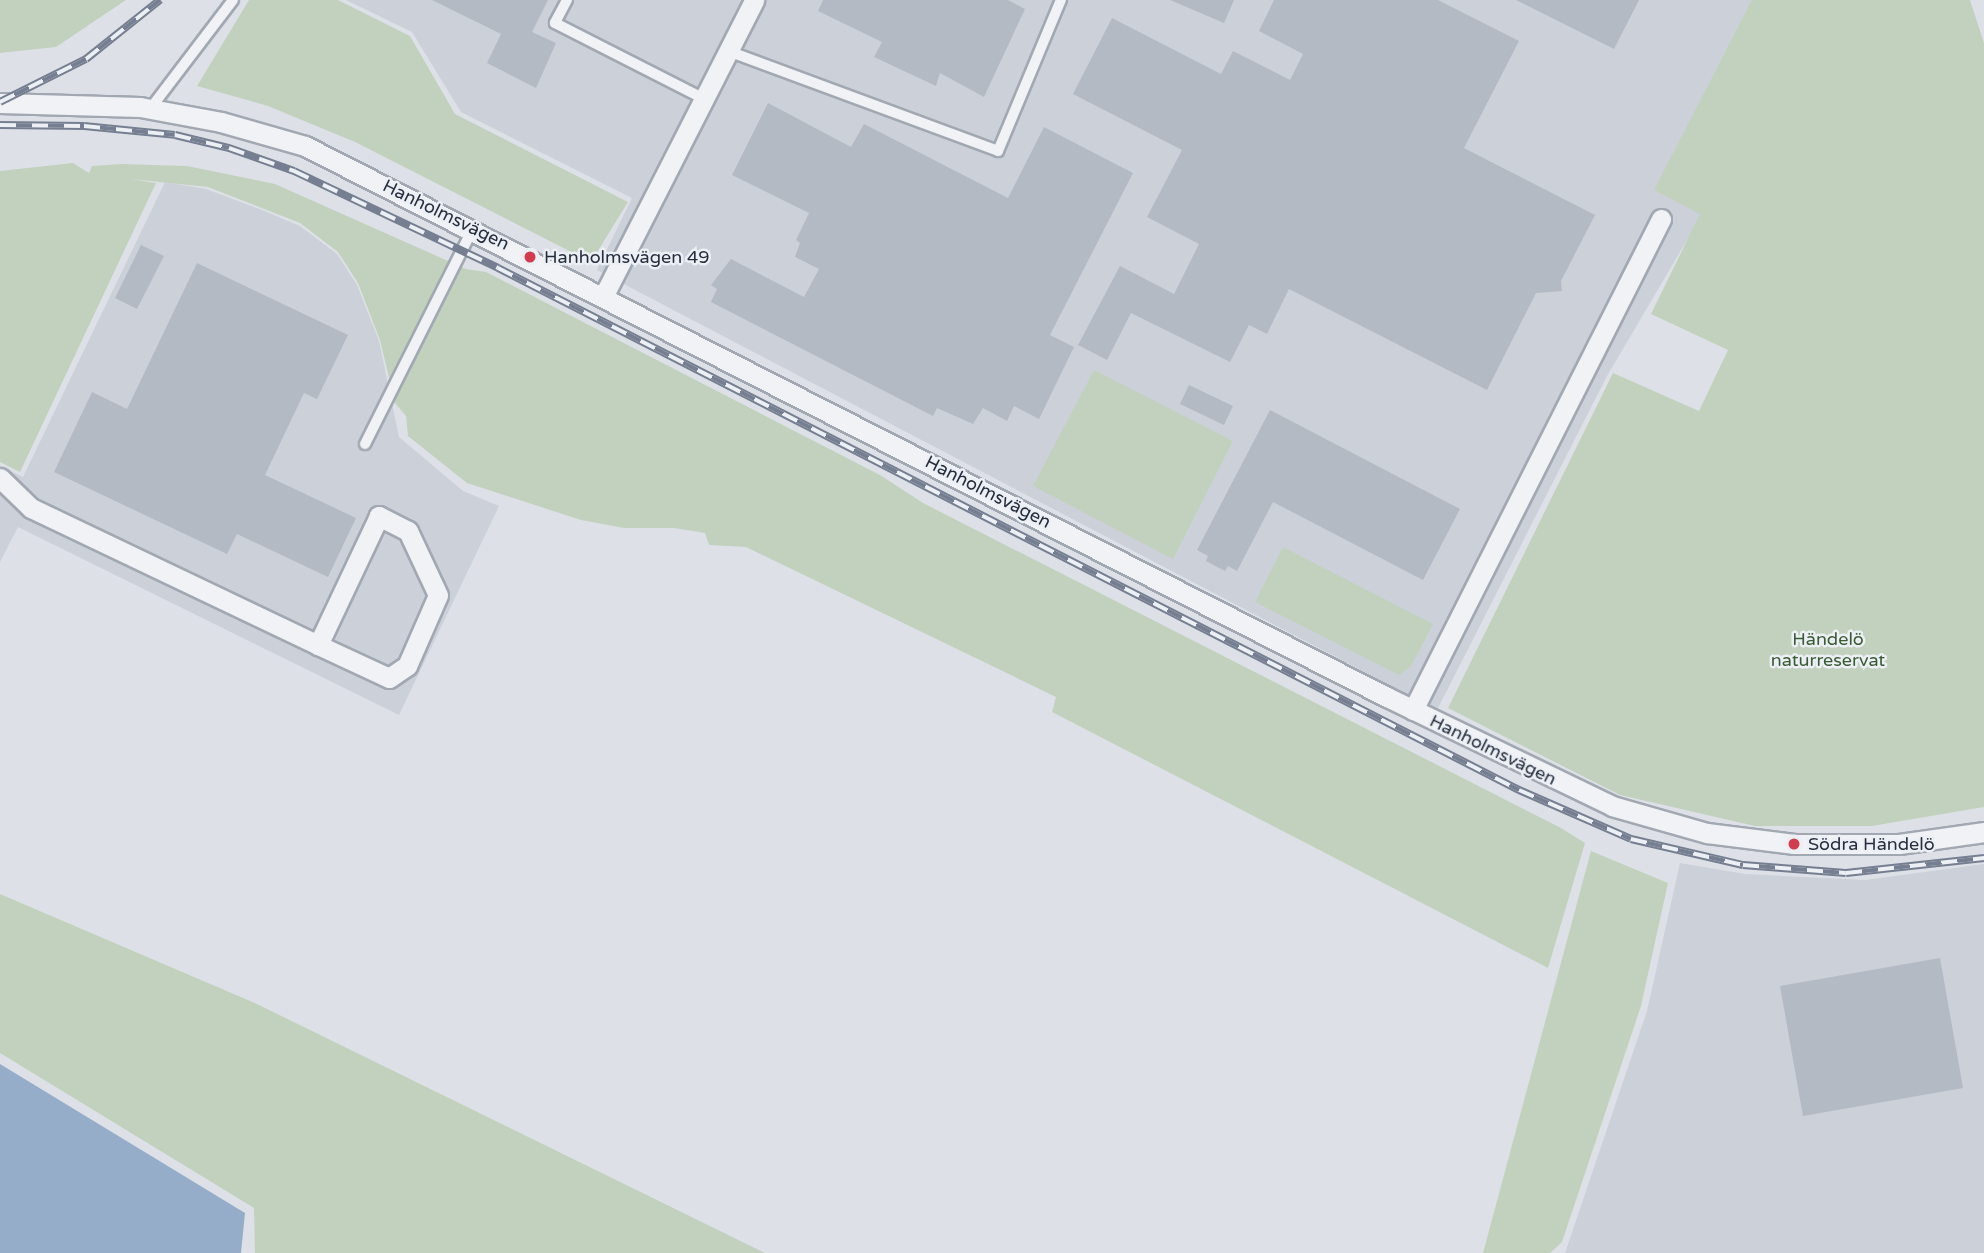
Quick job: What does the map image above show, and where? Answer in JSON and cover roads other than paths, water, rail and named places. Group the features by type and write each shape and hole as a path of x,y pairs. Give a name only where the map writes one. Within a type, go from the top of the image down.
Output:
{"street":[{"path":"604,295 754,0"},
{"name":"Hanholmsvägen","path":"0,103 149,109 221,122 305,146 473,228 1413,710 1612,806 1707,833 1794,844 1899,844 1984,832"},
{"path":"1413,710 1661,219"},
{"path":"0,478 30,508 318,645 389,678 407,666 438,595 408,531 379,516 318,645"}],"lane":[{"path":"149,109 233,0"},
{"path":"567,0 555,23 704,99"},
{"path":"728,51 998,150 1060,0"},
{"path":"365,444 473,228"}],"water":[{"path":"0,1064 245,1213 241,1253 0,1253"}],"railway":[{"path":"0,102 86,59 160,0"},
{"path":"0,125 84,126 175,135 229,148 294,171 498,268 1519,790 1631,839 1743,865 1846,873 1984,858"}],"place":[{"name":"Hanholmsvägen 49","path":"530,257"},
{"name":"Södra Händelö","path":"1794,844"}],"park label":[{"name":"Händelö naturreservat","path":"1828,650"}]}
